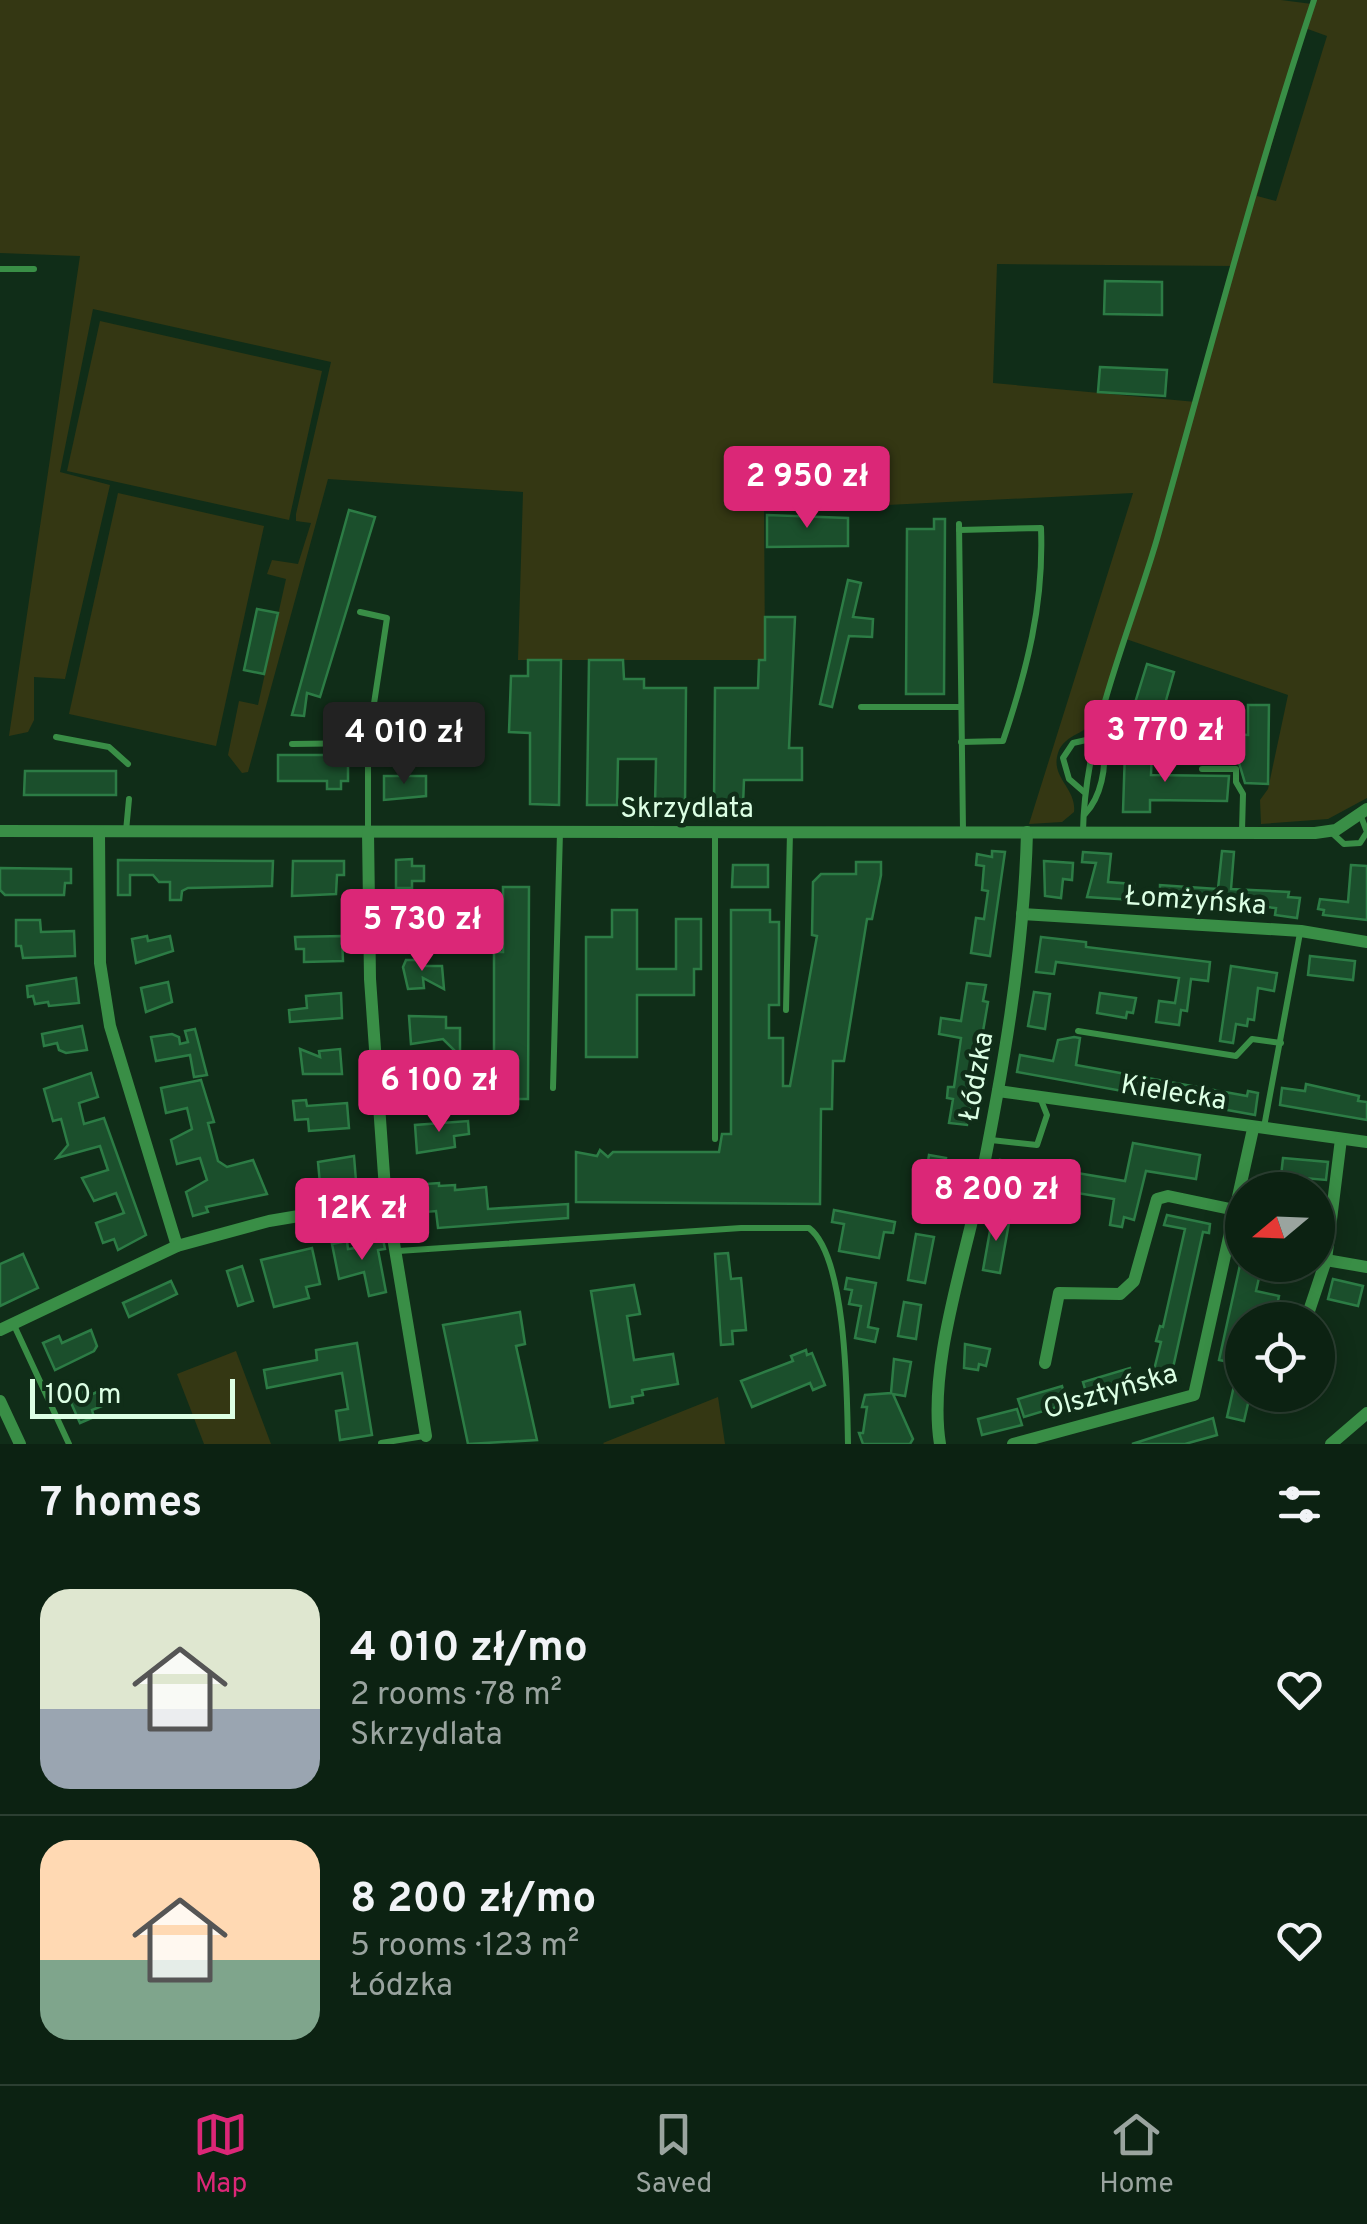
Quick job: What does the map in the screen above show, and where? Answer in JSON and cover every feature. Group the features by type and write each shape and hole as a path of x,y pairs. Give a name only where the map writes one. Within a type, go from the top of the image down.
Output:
{"street":[{"name":"Skrzydlata","path":"0,831 1330,831 1363,812"},
{"path":"99,832 100,963 110,1026 177,1246"},
{"path":"368,832 372,1019 388,1202 428,1441"},
{"name":"Łódzka","path":"940,1444 939,1399 945,1353 998,1092 1022,914 1027,832"},
{"name":"Łomżyńska","path":"1022,914 1300,932 1367,942"},
{"name":"Kielecka","path":"998,1092 1109,1104 1258,1130 1367,1142"},
{"name":"Olsztyńska","path":"1246,1172 1258,1130"},
{"path":"1335,1192 1342,1139"},
{"path":"1045,1363 1059,1293 1120,1294 1134,1281 1157,1199 1168,1196 1225,1208"},
{"path":"7,1326 177,1246 269,1221 388,1202"},
{"name":"Olsztyńska","path":"1012,1444 1194,1395 1225,1255"},
{"path":"1335,1262 1367,1267"},
{"path":"0,1401 20,1444"},
{"path":"1331,1444 1367,1413"}],"lane":[{"path":"1084,831 1084,792 1095,738 1314,0"},
{"path":"0,268 34,269"},
{"path":"961,742 1003,742 1030,660 1043,575 1041,528 959,527 960,707 963,832"},
{"path":"360,612 387,618 368,744 368,832"},
{"path":"861,706 960,707"},
{"path":"56,737 109,747 128,764"},
{"path":"1084,792 1067,775 1064,754 1077,740 1095,738 1103,744 1104,760 1096,798 1084,815"},
{"path":"292,744 368,744"},
{"path":"1202,768 1236,769 1236,782 1244,794 1242,832"},
{"path":"126,832 129,799"},
{"path":"1330,831 1344,844 1364,846 1367,832 1363,812"},
{"path":"553,1088 560,832"},
{"path":"714,1140 715,832"},
{"path":"786,1010 790,832"},
{"path":"1258,1130 1281,1043 1300,932"},
{"path":"1078,1032 1236,1056 1252,1040 1281,1043"},
{"path":"989,1140 1037,1144 1043,1138 1047,1115 1039,1098"},
{"path":"396,1252 741,1228 810,1228 826,1257 845,1343 849,1372 848,1444"},
{"path":"7,1326 69,1444"},
{"path":"381,1443 428,1441"}],"green space":[{"path":"0,0 1281,0 1312,4 1314,0 1367,0 1367,798 1328,819 1261,824 1260,800 1268,789 1288,695 1126,639 1100,716 1095,715 1088,727 1066,741 1058,753 1058,769 1072,796 1074,812 1062,822 1029,824 1133,493 887,505 764,503 765,660 518,660 523,492 328,479 248,772 242,773 228,755 239,701 258,705 286,579 267,574 272,560 298,564 311,523 296,521 296,514 331,362 93,309 60,472 110,485 65,679 34,677 34,720 28,732 9,736 80,256 0,253","holes":["1305,28 1327,36 1276,201 1257,196","997,264 1235,266 1196,402 993,383"]},
{"path":"100,321 322,371 289,520 67,471"},
{"path":"118,493 264,526 216,746 69,714"},
{"path":"236,1351 271,1444 204,1444 177,1374"},
{"path":"718,1397 725,1444 603,1443"}],"building":[{"path":"1105,281 1162,282 1162,315 1104,314"},
{"path":"1100,367 1167,370 1165,396 1098,392"},
{"path":"349,510 375,517 320,697 307,693 304,716 292,715"},
{"path":"767,515 848,518 848,546 767,547"},
{"path":"934,519 945,519 944,694 906,694 907,529 934,529"},
{"path":"848,580 861,583 853,617 873,619 872,637 849,636 832,707 820,704"},
{"path":"257,609 278,613 264,674 244,670"},
{"path":"765,617 795,617 789,748 802,748 802,780 744,780 743,805 714,805 715,688 758,688 759,660 765,660"},
{"path":"528,660 561,660 559,805 530,804 530,733 509,732 511,676 528,676"},
{"path":"589,660 623,660 624,679 644,679 644,688 686,688 685,805 655,805 656,759 618,759 617,805 587,805"},
{"path":"1147,664 1174,672 1163,711 1135,703"},
{"path":"1248,705 1269,705 1268,784 1245,783 1239,763 1204,762 1204,745 1232,746 1233,734 1248,735"},
{"path":"1125,750 1152,750 1151,775 1229,776 1227,801 1150,800 1150,812 1123,812"},
{"path":"278,755 348,755 348,781 341,781 341,789 327,789 327,781 278,781"},
{"path":"25,771 116,771 116,795 24,795"},
{"path":"384,776 426,776 426,796 384,800"},
{"path":"992,851 1005,852 990,956 971,953 976,918 984,919 988,891 982,890 984,866 976,865 977,854 992,857"},
{"path":"1222,851 1234,852 1231,889 1289,892 1288,897 1300,898 1297,918 1275,915 1276,908 1215,902 1203,904 1203,909 1168,901 1168,906 1151,905 1152,892 1160,893 1160,885 1218,889"},
{"path":"1083,852 1111,854 1108,882 1134,884 1133,900 1087,897 1096,863 1082,862"},
{"path":"412,859 412,866 424,866 424,881 412,881 412,888 396,888 396,860"},
{"path":"118,860 273,861 272,886 188,888 182,891 181,900 170,900 170,882 159,882 153,875 130,875 130,895 118,895"},
{"path":"293,861 344,861 344,875 337,875 336,894 292,896"},
{"path":"1044,861 1073,863 1072,880 1063,879 1061,898 1045,896"},
{"path":"856,862 881,862 881,875 872,919 867,919 844,1061 833,1061 832,1109 821,1109 820,1204 576,1202 576,1152 597,1156 600,1150 608,1157 613,1152 719,1152 722,1134 731,1134 731,910 770,910 770,922 779,922 779,1005 769,1005 769,1038 783,1038 783,1086 790,1086 817,936 812,935 813,882 821,874 856,874"},
{"path":"733,865 768,865 768,887 732,887"},
{"path":"1351,865 1367,866 1367,920 1323,915 1324,910 1318,909 1320,899 1348,902"},
{"path":"0,868 71,869 71,883 65,883 64,895 5,895 0,890"},
{"path":"503,887 529,887 528,1099 494,1099 494,952 503,952"},
{"path":"396,909 411,909 411,916 424,916 424,931 411,931 411,937 396,937"},
{"path":"612,910 637,910 637,969 676,969 676,919 701,919 701,969 694,969 694,995 637,995 637,1057 586,1057 586,937 612,937"},
{"path":"16,920 40,920 41,932 74,931 75,956 23,958 21,946 16,946"},
{"path":"147,936 148,941 170,936 173,951 136,963 132,939"},
{"path":"342,936 343,961 304,962 304,949 296,949 295,937"},
{"path":"1041,937 1086,942 1086,947 1210,962 1208,981 1191,979 1187,1011 1181,1010 1179,1025 1156,1022 1159,1001 1175,1003 1179,978 1056,962 1054,974 1036,972"},
{"path":"1310,956 1355,961 1353,980 1308,975"},
{"path":"406,960 422,960 423,966 442,966 444,989 423,978 424,988 408,989 403,967"},
{"path":"1231,966 1277,973 1274,991 1258,988 1254,1020 1248,1019 1247,1026 1236,1024 1233,1043 1220,1041"},
{"path":"76,978 79,1003 49,1006 48,1002 35,1004 33,996 28,997 27,986"},
{"path":"168,982 172,1002 146,1012 141,988"},
{"path":"967,983 986,985 983,1001 988,1002 967,1125 949,1123 953,1099 947,1098 948,1087 954,1087 961,1038 939,1034 941,1018 961,1021"},
{"path":"1034,992 1050,994 1045,1029 1028,1026"},
{"path":"341,993 342,1018 290,1022 289,1010 307,1008 306,996"},
{"path":"1100,993 1136,998 1133,1013 1127,1012 1126,1018 1097,1013"},
{"path":"409,1016 446,1017 446,1028 460,1028 460,1056 443,1039 411,1044"},
{"path":"82,1026 87,1050 66,1053 59,1050 57,1043 44,1046 42,1034"},
{"path":"195,1029 207,1075 194,1077 190,1055 156,1061 151,1037 172,1034 179,1037 180,1044 188,1042 185,1031"},
{"path":"1080,1038 1076,1065 1247,1096 1248,1091 1258,1093 1255,1115 1017,1072 1020,1055 1053,1061 1058,1040"},
{"path":"300,1049 320,1057 319,1051 340,1049 342,1074 303,1074"},
{"path":"461,1065 462,1079 453,1080 454,1091 414,1098 412,1069"},
{"path":"91,1073 98,1097 79,1103 84,1124 104,1118 146,1235 118,1250 114,1239 103,1243 96,1223 124,1213 116,1193 94,1201 82,1178 108,1170 100,1146 57,1158 68,1145 61,1119 53,1121 44,1089"},
{"path":"201,1080 214,1122 208,1123 218,1161 227,1167 253,1160 267,1194 206,1207 208,1212 193,1216 186,1192 207,1180 200,1158 177,1164 171,1140 192,1129 187,1108 166,1113 161,1088"},
{"path":"1306,1084 1359,1096 1358,1101 1367,1102 1367,1120 1280,1105 1282,1088 1305,1091"},
{"path":"306,1100 307,1106 347,1103 349,1128 309,1131 308,1119 295,1120 293,1101"},
{"path":"468,1121 469,1134 454,1136 455,1147 417,1153 415,1125"},
{"path":"1133,1143 1200,1155 1196,1179 1146,1171 1134,1220 1124,1217 1122,1227 1110,1225 1114,1199 997,1180 1000,1160 1125,1181"},
{"path":"929,1155 946,1158 936,1215 920,1212"},
{"path":"354,1156 356,1181 320,1184 318,1162"},
{"path":"1283,1158 1328,1162 1327,1172 1281,1172"},
{"path":"412,1185 455,1185 455,1190 486,1187 488,1209 568,1204 568,1218 438,1228 436,1211 414,1213"},
{"path":"834,1210 895,1222 893,1233 884,1232 879,1258 839,1251 844,1224 832,1222"},
{"path":"993,1214 1010,1217 1000,1273 983,1270"},
{"path":"1167,1215 1210,1224 1209,1233 1203,1232 1169,1386 1151,1382 1161,1342 1156,1341 1160,1326 1163,1327 1185,1229 1164,1225"},
{"path":"382,1234 385,1249 378,1250 386,1292 369,1296 364,1272 339,1279 332,1244 347,1241 348,1249 369,1246 367,1237"},
{"path":"916,1234 934,1237 925,1283 908,1280"},
{"path":"312,1248 320,1284 306,1287 309,1298 274,1307 261,1260"},
{"path":"728,1253 731,1279 741,1278 746,1330 732,1331 733,1344 721,1345 715,1254"},
{"path":"23,1254 38,1288 0,1306 0,1264"},
{"path":"242,1266 253,1301 238,1306 227,1271"},
{"path":"847,1278 876,1283 868,1327 878,1329 875,1342 855,1338 861,1306 849,1304 852,1290 845,1289"},
{"path":"1335,1279 1363,1286 1358,1306 1328,1299"},
{"path":"171,1281 177,1294 129,1317 123,1303"},
{"path":"1236,1282 1258,1282 1256,1291 1279,1296 1278,1302 1232,1302"},
{"path":"634,1285 640,1314 627,1316 634,1360 673,1354 678,1384 642,1390 643,1395 632,1397 633,1403 610,1407 591,1291"},
{"path":"904,1302 921,1305 916,1339 898,1336"},
{"path":"520,1312 525,1344 516,1346 537,1440 468,1444 443,1325"},
{"path":"91,1330 97,1346 94,1351 55,1370 43,1343 59,1336 62,1343"},
{"path":"1225,1333 1225,1361 1219,1360"},
{"path":"357,1343 372,1435 340,1440 336,1411 348,1409 342,1373 267,1388 264,1370 317,1360 316,1350"},
{"path":"965,1344 990,1349 986,1366 979,1364 978,1370 964,1368"},
{"path":"806,1350 807,1355 812,1353 825,1385 813,1390 810,1383 752,1407 741,1381 793,1361 791,1356"},
{"path":"894,1359 911,1362 905,1396 893,1394 913,1439 910,1444 863,1444 859,1433 863,1433 865,1395 891,1393"},
{"path":"1130,1368 1135,1385 1088,1399 1083,1382"},
{"path":"1062,1386 1067,1404 1024,1417 1018,1399"},
{"path":"82,1390 86,1397 97,1392 102,1406 92,1410 94,1417 80,1423 68,1396"},
{"path":"1017,1409 1022,1425 982,1435 978,1419"},
{"path":"1228,1412 1246,1412 1244,1421 1227,1417"},
{"path":"1213,1418 1217,1435 1185,1444 1132,1444"}]}
